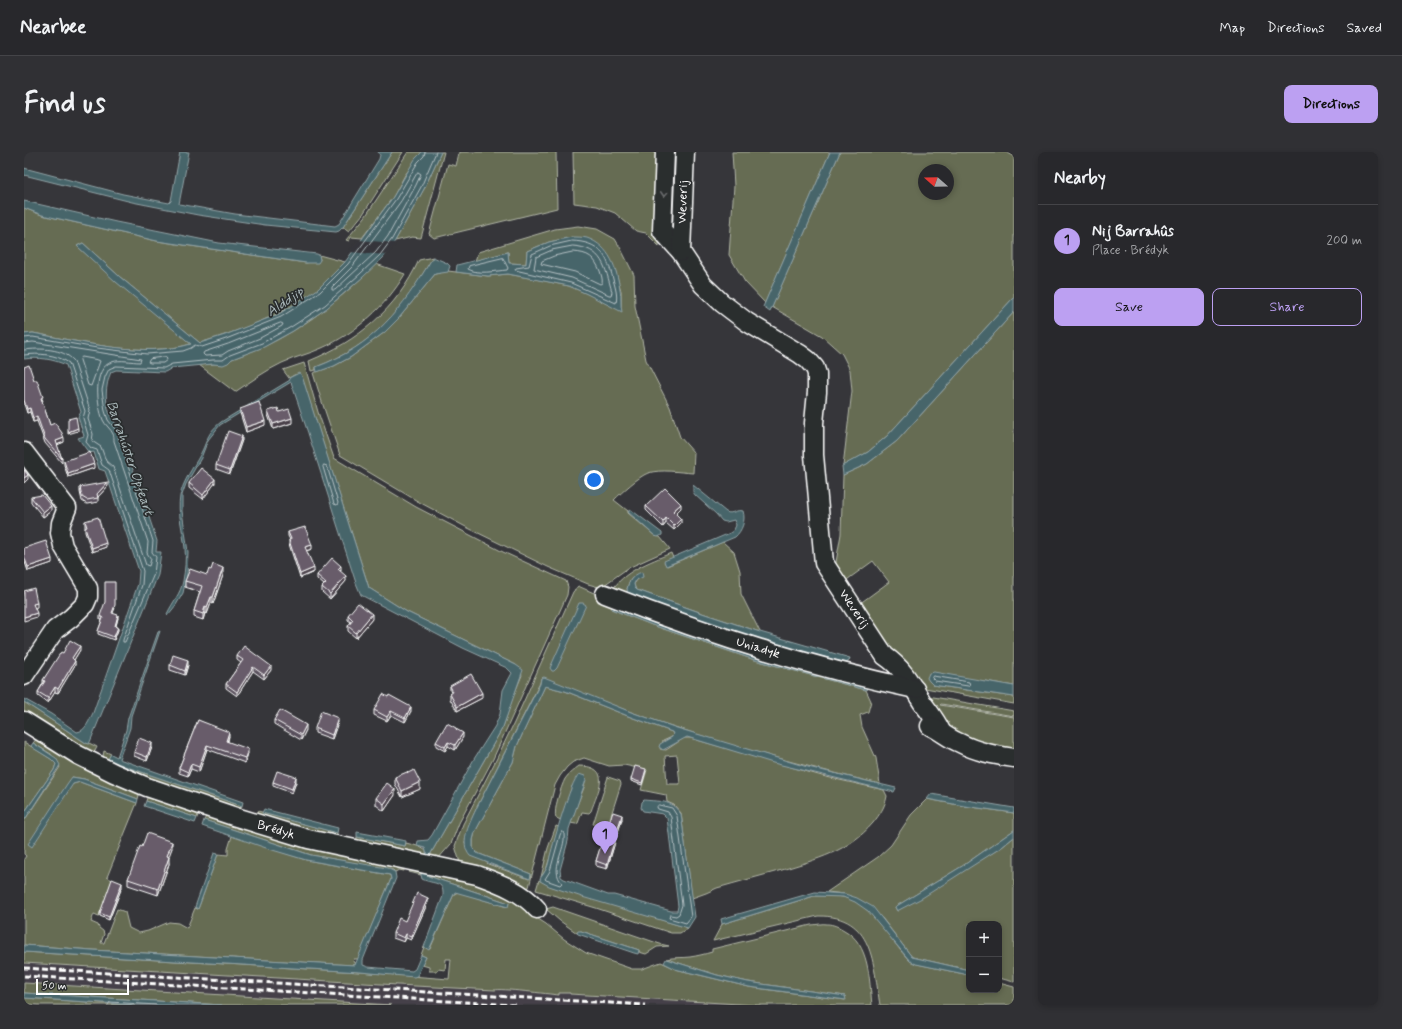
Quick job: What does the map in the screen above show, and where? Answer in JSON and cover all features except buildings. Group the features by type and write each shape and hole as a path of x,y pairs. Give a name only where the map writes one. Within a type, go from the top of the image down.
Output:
{"street":[{"name":"Weverij","path":"665,152 662,231 681,252 703,285 722,303 752,325 800,354 815,368 817,381 814,423 814,455 824,563 885,656 886,665 891,675 921,700 936,721 941,731 958,743 980,752 1014,758"},
{"name":"Weverij","path":"681,252 685,152"},
{"path":"24,452 67,508 61,523 60,533 64,546 88,588 88,597 85,604 71,618 55,630 24,676"},
{"name":"Uniadyk","path":"605,594 743,644 805,662 907,688"},
{"name":"Brédyk","path":"24,721 94,764 148,787 291,834 477,875 514,890 527,899 537,909"}],"shaded area":[{"path":"24,963 415,986 495,990 499,988 557,995 558,992 570,992 570,994 756,1005 391,1005 24,983"}],"green space":[{"path":"392,152 403,152 363,214 349,231 343,227"},
{"path":"408,152 422,152 405,175 393,197 362,238 351,237 349,241 346,240 365,217"},
{"path":"441,152 444,152 421,238 412,237 395,241 424,189"},
{"path":"556,152 557,208 434,238 429,234 448,164 456,166 459,153"},
{"path":"573,152 662,152 659,246 646,233 636,231 615,213 597,206 574,203"},
{"path":"732,152 830,152 765,303 745,282 729,255 734,186"},
{"path":"840,152 1006,152 1014,156 1014,297 887,436 868,452 843,466 852,391 850,370 842,354 822,336 772,307"},
{"path":"24,208 42,215 157,241 306,263 320,260 319,255 345,262 317,290 275,315 231,333 200,343 120,277 83,243 77,246 191,344 172,348 133,349 92,344 33,333 24,334"},
{"path":"578,226 597,229 615,239 621,249 634,275 635,306 646,360 670,407 680,437 694,453 693,473 664,471 648,473 635,481 614,500 655,536 660,537 670,549 628,568 602,588 588,584 548,567 464,526 419,502 340,455 313,373 334,366 351,357 385,332 399,318 435,274 448,271 488,276 508,274 569,286 621,308 621,291 615,269 572,237 549,242 527,251 526,264 509,263 508,252 475,261 478,252 555,229"},
{"path":"433,257 410,293 385,324 371,337 355,348 316,367 316,370 311,371 309,361 344,344 360,333 387,308 399,294 410,278 419,260"},
{"path":"376,264 405,274 389,297 379,308 347,335 335,342 276,366 235,392 199,365 225,363 279,339 309,321 350,288"},
{"path":"1014,312 1014,686 985,681 933,685 1014,697 1014,704 925,688 915,684 859,604 889,582 873,561 844,582 835,568 841,534 843,475 867,464 897,441"},
{"path":"304,363 318,412 334,458 416,507 503,552 566,581 568,587 567,595 493,759 459,823 451,844 437,860 356,844 357,837 405,846 406,843 422,848 430,855 503,727 522,675 516,665 407,612 369,588 301,374 294,375 289,378 283,370"},
{"path":"723,542 734,552 740,571 741,594 760,632 637,590 634,584 638,579 632,578 627,589 703,621 846,663 840,668 611,592 622,578 654,560 671,553 673,558 664,562 667,566"},
{"path":"578,586 626,607 859,681 867,688 756,658 653,623 612,607 611,609 652,625 755,660 866,690 871,701 868,712 860,715 862,727 876,758 880,784 829,772 728,744 644,717 541,678 540,683 470,823 465,843 488,864 529,879 531,874 477,853 473,850 473,840 475,832 513,762 517,746 545,686 565,691 672,732 672,737 663,741 660,749 666,750 684,738 690,738 822,776 884,790 887,796 885,804 876,820 853,841 820,858 717,888 692,898 681,813 674,805 667,802 666,795 641,790 647,770 624,765 609,766 584,758 573,762 567,767 555,785 529,887 527,888 461,866 455,846 463,824 514,723 573,592","holes":["677,755 680,784 667,784 665,756"]},
{"path":"922,695 1014,711 1014,716 940,705 1014,717 1014,752 983,747 946,726"},
{"path":"24,702 86,743 97,747 95,751 89,754 24,714"},
{"path":"38,737 140,791 138,799 84,779 72,777 73,784 80,782 137,803 107,877 112,880 99,916 94,914 91,922 98,925 103,931 104,934 101,943 104,943 117,909 125,912 129,928 139,933 148,931 169,922 178,923 187,928 195,908 198,909 218,854 228,855 228,849 232,836 306,860 390,875 391,879 358,959 354,959 353,962 356,963 355,965 24,945 24,859 26,856 24,854 24,821 60,767 51,754 33,743"},
{"path":"24,742 51,759 56,764 54,770 24,813"},
{"path":"104,751 111,754 108,759 127,767 242,806 238,813 102,762"},
{"path":"579,766 590,767 596,770 600,775 600,781 597,796 591,811 589,813 582,812 578,823 576,824 570,823 585,785 572,786 561,820 556,818 555,814 556,804 565,779"},
{"path":"608,777 620,781 621,784 607,828 593,824"},
{"path":"151,794 199,811 197,818 146,801"},
{"path":"927,799 1014,813 1014,830 964,865 895,907 897,911 1002,847 1014,837 1014,982 1002,979 1002,921 966,921 966,969 912,957 882,918 845,894 827,892 878,857 891,845 911,815"},
{"path":"258,811 337,833 336,840 255,818"},
{"path":"208,814 404,868 404,871 399,870 395,872 393,870 311,855 204,820"},
{"path":"556,826 559,827 546,870 541,877 548,848"},
{"path":"413,867 494,887 520,902 532,915 564,939 586,953 632,969 642,969 661,962 675,969 749,987 845,1000 845,996 748,982 717,975 666,959 701,955 712,952 712,949 811,925 834,925 853,936 859,944 867,963 872,1005 756,1005 570,993 559,993 559,995 525,991 24,963 24,952 360,972 449,979 451,959 446,959 445,970 438,969 437,971 429,971 429,967 422,965 426,957 421,955 424,947 430,949 454,894 458,892 507,907 509,903 428,876 426,872 422,871 421,875 409,872"},
{"path":"539,880 550,886 688,928 680,933 671,933 536,890"},
{"path":"814,896 843,897 854,901 872,915 910,961 917,964 966,974 966,993 1002,993 1002,984 1014,987 1014,1005 880,1005 872,959 867,945 860,933 850,924 836,918 818,916 713,941 722,924"},
{"path":"553,907 669,946 657,947 646,954 639,952 639,950 581,931 577,933 546,909"},
{"path":"24,983 391,1005 222,1005 24,993"},
{"path":"24,998 135,1005 24,1004"}],"water":[{"path":"180,152 189,152 179,204 235,214 335,226 339,224 379,159 380,155 378,152 392,152 343,227 336,232 265,225 198,215 132,202 24,175 24,168 123,194 169,203 171,201"},
{"path":"422,152 441,152 424,189 395,241 383,258 327,308 293,331 264,347 232,359 223,365 213,364 172,368 165,372 116,370 111,372 106,395 109,413 124,436 122,437 157,541 156,552 161,552 158,575 90,742 89,744 86,743 24,702 24,699 51,714 77,732 83,730 93,713 138,584 139,571 105,471 99,469 94,452 89,453 78,438 84,436 78,417 81,412 66,365 46,359 24,359 24,334 33,333 92,344 133,349 173,348 191,344 116,282 77,246 83,243 120,277 200,343 279,314 318,289 345,262 393,197 415,159"},
{"path":"830,152 840,152 770,312 763,307"},
{"path":"24,201 219,243 317,254 319,255 320,260 318,263 306,263 157,241 42,215 24,208"},
{"path":"572,237 587,238 595,242 607,252 617,274 621,293 622,312 569,286 508,274 488,276 456,272 457,265 508,252 509,263 526,264 527,251 549,242"},
{"path":"433,257 447,263 450,266 448,272 435,274 399,318 385,332 351,357 334,366 317,372 316,367 355,348 371,337 385,324 410,293"},
{"path":"1014,297 1014,312 897,441 867,464 843,475 842,466 868,452 887,436"},
{"path":"299,373 303,379 369,588 407,612 516,665 523,670 503,727 430,855 427,855 425,848 417,846 418,841 428,840 432,835 474,759 495,726 500,714 503,690 512,673 507,668 463,648 361,595 291,382 220,425 208,440 201,458 186,484 182,495 182,511 188,552 187,574 183,593 176,605 168,615 167,614 180,590 185,569 185,548 179,509 181,490 208,437 221,422"},
{"path":"693,485 726,512 730,513 743,511 743,525 740,532 735,537 666,566 664,561 730,533 734,530 736,525 734,520 726,522 722,521 695,495 693,492"},
{"path":"630,509 662,533 662,535 658,537 655,536 628,512"},
{"path":"642,572 643,577 636,580 634,584 637,590 760,632 850,658 849,661 846,663 744,634 655,604 627,592 631,580 635,575"},
{"path":"579,603 586,605 557,668 552,671 550,668"},
{"path":"612,607 653,623 756,658 867,688 866,690 755,660 652,625 611,609"},
{"path":"160,631 131,716 130,728 119,759 243,802 242,806 127,767 108,759 111,754 117,757 126,730 128,718 158,632"},
{"path":"934,672 1014,686 1014,697 933,685 927,678 929,673"},
{"path":"544,677 631,712 677,728 804,766 896,788 894,792 773,763 687,737 663,750 659,747 660,744 672,737 672,732 565,691 545,686 517,746 513,762 475,832 473,840 473,849 477,853 531,874 530,879 470,856 465,844 465,838 477,807 540,684 541,678"},
{"path":"33,743 56,758 60,765 24,821 24,813 54,770 56,764 51,759 33,748 31,746"},
{"path":"579,774 585,776 586,780 569,829 568,841 560,870 561,877 608,895 614,895 671,911 677,911 678,906 667,818 663,814 643,811 641,808 644,800 665,802 677,809 681,814 695,917 688,928 582,897 549,886 540,881 540,878 548,866 552,848 571,788"},
{"path":"72,777 84,779 138,799 137,803 80,782 73,784 32,847 28,844"},
{"path":"931,794 1014,808 1014,813 927,799"},
{"path":"146,801 197,818 195,823 144,806"},
{"path":"264,809 338,828 337,833 262,813"},
{"path":"204,820 311,855 387,868 395,872 396,878 363,960 363,965 368,967 412,971 415,969 421,955 426,957 417,976 24,952 24,945 355,965 391,879 390,875 306,860 202,826"},
{"path":"1014,830 1014,837 1002,847 922,898 897,911 895,907 964,865"},
{"path":"357,832 406,841 405,846 357,837"},
{"path":"214,853 218,854 198,909 195,907"},
{"path":"422,871 426,872 428,876 509,903 508,907 455,892 429,950 424,947 443,896 443,891 440,885 422,879"},
{"path":"815,892 845,894 857,898 873,907 912,957 966,969 966,974 916,964 910,961 868,911 855,902 843,897 814,896 722,924 721,919"},
{"path":"578,931 639,950 638,954 578,934"},
{"path":"666,959 717,975 748,982 845,996 846,1000 749,987 675,969 664,963"},
{"path":"24,993 222,1005 135,1005 24,998"}],"pier":[{"path":"358,240 396,243 387,255 349,252"}],"railway":[{"path":"24,968 645,1005"},
{"path":"24,976 515,1005"}],"place":[{"name":"Nij Barrahûs","path":"605,854"}],"water label":[{"name":"Alddjip","path":"285,302"},
{"name":"Barrahúster Opfeart","path":"130,458"}]}
